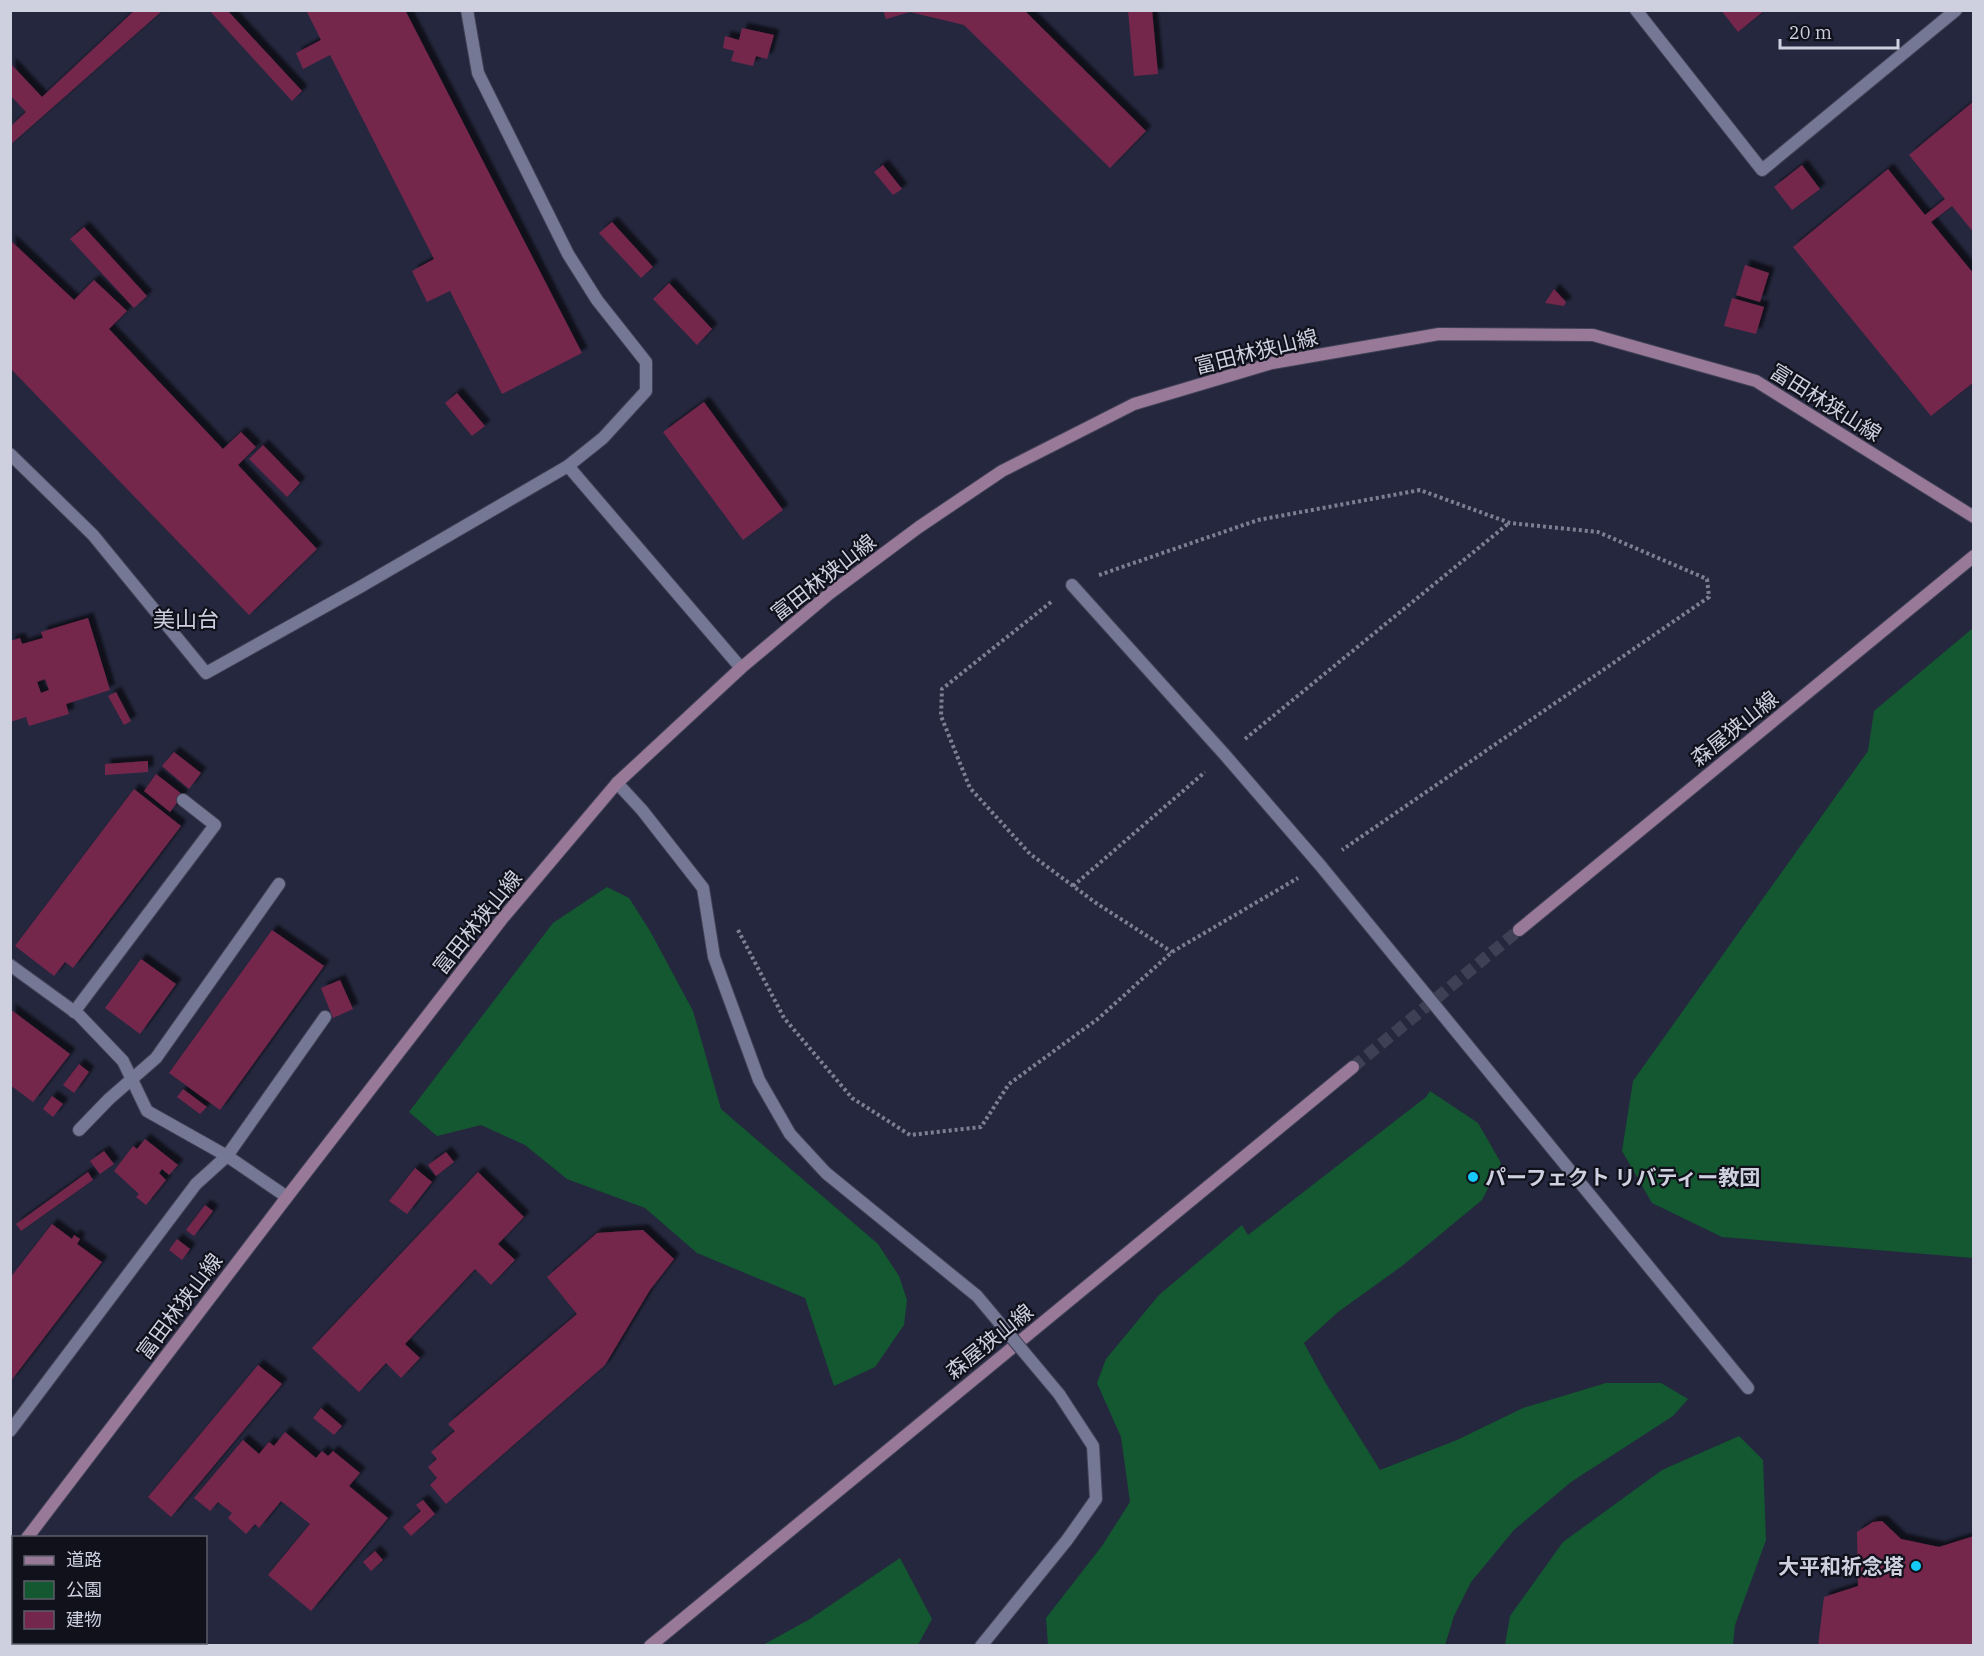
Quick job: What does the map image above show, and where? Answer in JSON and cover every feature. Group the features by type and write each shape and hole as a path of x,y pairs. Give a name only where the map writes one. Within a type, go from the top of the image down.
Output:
{"main road":[{"name":"富田林狭山線","path":"29,1536 286,1197 502,920 617,783 741,668 829,594 919,526 1002,471 1134,404 1272,363 1439,334 1593,335 1756,381 1974,517"},
{"name":"森屋狭山線","path":"1519,930 1974,556"},
{"name":"森屋狭山線","path":"650,1646 1353,1067"}],"street":[{"path":"10,454 93,535 206,673 568,466 603,438 646,391 646,362 597,300 568,254 478,73 467,10"},
{"path":"1636,10 1762,170 1956,10"},
{"path":"568,466 741,668"},
{"path":"1072,585 1225,755 1320,865 1748,1388"},
{"path":"617,783 642,810 702,888 714,957 759,1080 790,1134 826,1173 977,1296 1059,1394 1093,1446 1096,1499 1067,1540 981,1646"},
{"path":"74,1012 214,825 183,800"},
{"path":"78,1130 156,1058 279,884"},
{"path":"10,965 74,1012 123,1060 147,1110 226,1156 286,1197"},
{"path":"10,1431 196,1184 226,1156 325,1017"}],"path":[{"path":"735,926 784,1018 852,1098 910,1135 981,1127 1009,1084 1099,1018 1172,952 1320,865 1709,597 1707,579 1598,532 1510,523 1420,490 1258,520 1114,568 1072,585 942,688 941,716 970,788 1030,854 1095,903 1172,952"},
{"path":"1073,886 1225,755 1510,523"}],"green space":[{"path":"1973,628 1973,1258 1722,1237 1652,1203 1622,1151 1633,1081 1868,751 1874,711"},
{"path":"607,887 629,898 650,931 693,1011 721,1109 878,1244 899,1276 907,1300 904,1325 875,1367 834,1386 805,1298 697,1253 645,1208 567,1179 525,1145 481,1125 437,1136 409,1112 553,923"},
{"path":"1430,1091 1478,1123 1501,1163 1482,1200 1402,1266 1338,1312 1304,1343 1325,1382 1380,1470 1457,1440 1523,1408 1606,1383 1661,1383 1688,1399 1673,1416 1571,1482 1514,1530 1471,1582 1454,1616 1445,1645 1048,1645 1046,1618 1102,1546 1130,1502 1121,1437 1097,1383 1106,1359 1159,1295 1242,1225 1248,1235 1426,1097"},
{"path":"1739,1436 1763,1460 1766,1540 1735,1625 1733,1645 1505,1645 1510,1616 1563,1542 1662,1470"},
{"path":"900,1558 932,1619 918,1645 763,1645 810,1619"}],"building":[{"path":"135,10 163,10 10,145 10,127 26,112 10,95 10,63 42,97"},
{"path":"209,10 227,10 302,91 292,101"},
{"path":"306,10 405,10 582,353 502,394 450,291 427,302 412,271 434,259 330,55 303,69 296,53 321,40"},
{"path":"883,10 1024,10 1146,131 1110,168 964,25 910,12 886,19"},
{"path":"1128,10 1152,10 1158,74 1134,76"},
{"path":"1721,10 1765,10 1738,32"},
{"path":"742,28 774,35 767,59 756,56 753,66 731,61 734,51 723,48 725,36 739,40"},
{"path":"1974,101 1974,233 1952,206 1931,222 1974,274 1974,382 1931,416 1793,247 1888,169 1925,215 1945,199 1909,155"},
{"path":"883,165 902,189 893,195 874,172"},
{"path":"1802,165 1820,189 1792,210 1774,187"},
{"path":"612,222 653,267 641,278 599,233"},
{"path":"84,227 147,296 134,308 70,239"},
{"path":"10,240 74,300 94,280 127,311 109,329 223,449 241,432 256,447 238,465 317,549 249,615 10,368"},
{"path":"1745,265 1769,273 1760,302 1736,295"},
{"path":"669,283 712,329 697,345 653,299"},
{"path":"1554,289 1566,302 1564,306 1545,303"},
{"path":"1732,298 1764,307 1756,334 1724,326"},
{"path":"457,393 485,426 472,436 445,403"},
{"path":"704,402 783,510 743,540 663,432"},
{"path":"263,445 300,483 287,497 249,459"},
{"path":"88,618 110,690 66,704 69,714 29,726 26,717 10,722 10,641 20,638 22,644 43,638 41,632","holes":["45,679 49,690 41,693 37,682"]},
{"path":"116,692 131,721 124,725 108,696"},
{"path":"174,752 201,773 189,789 162,766"},
{"path":"148,761 148,772 105,775 105,764"},
{"path":"156,774 183,795 170,812 144,791"},
{"path":"134,789 181,826 73,968 65,962 54,976 15,946"},
{"path":"272,930 324,966 220,1110 169,1073"},
{"path":"141,959 176,984 140,1034 105,1008"},
{"path":"340,980 353,1009 333,1018 321,988"},
{"path":"10,1009 70,1054 33,1102 10,1085"},
{"path":"79,1064 89,1072 74,1093 63,1085"},
{"path":"183,1089 207,1107 200,1114 177,1097"},
{"path":"52,1096 63,1104 53,1117 43,1109"},
{"path":"145,1139 178,1165 169,1175 162,1169 159,1173 166,1180 146,1205 136,1197 139,1194 114,1171 133,1146 137,1149"},
{"path":"104,1151 114,1164 100,1174 90,1161"},
{"path":"446,1152 454,1162 436,1176 428,1165"},
{"path":"415,1168 432,1182 407,1214 389,1201"},
{"path":"88,1172 93,1180 21,1231 16,1224"},
{"path":"478,1172 524,1217 498,1244 515,1260 491,1285 475,1269 405,1344 420,1358 401,1378 386,1363 359,1392 312,1348"},
{"path":"205,1205 213,1211 194,1236 186,1230"},
{"path":"52,1224 72,1239 74,1235 80,1239 77,1244 102,1262 10,1382 10,1278"},
{"path":"643,1230 674,1259 650,1290 605,1365 446,1504 430,1485 437,1478 428,1467 437,1459 431,1452 455,1431 448,1424 577,1314 547,1277 597,1233"},
{"path":"177,1239 190,1249 182,1260 169,1250"},
{"path":"258,1365 282,1384 171,1517 148,1497"},
{"path":"321,1408 342,1426 334,1435 313,1418"},
{"path":"285,1432 316,1458 322,1451 328,1456 333,1451 360,1473 349,1486 388,1518 311,1611 268,1575 310,1524 281,1501 259,1528 255,1524 246,1534 228,1518 232,1513 218,1502 210,1511 194,1498 243,1440 259,1454 269,1442 274,1446"},
{"path":"423,1500 435,1514 411,1536 403,1527 421,1511 416,1505"},
{"name":"大平和祈念塔","path":"1882,1521 1901,1539 1939,1547 1974,1536 1974,1646 1818,1646 1824,1597 1858,1586 1857,1532 1873,1522"},
{"path":"375,1551 383,1560 371,1571 363,1562"}],"tunnel":[{"path":"1353,1067 1519,930"}],"place":[{"name":"パーフェクト リバティー教団","path":"1473,1177"},
{"name":"大平和祈念塔","path":"1916,1566"}],"district":[{"name":"美山台","path":"186,618"}]}
